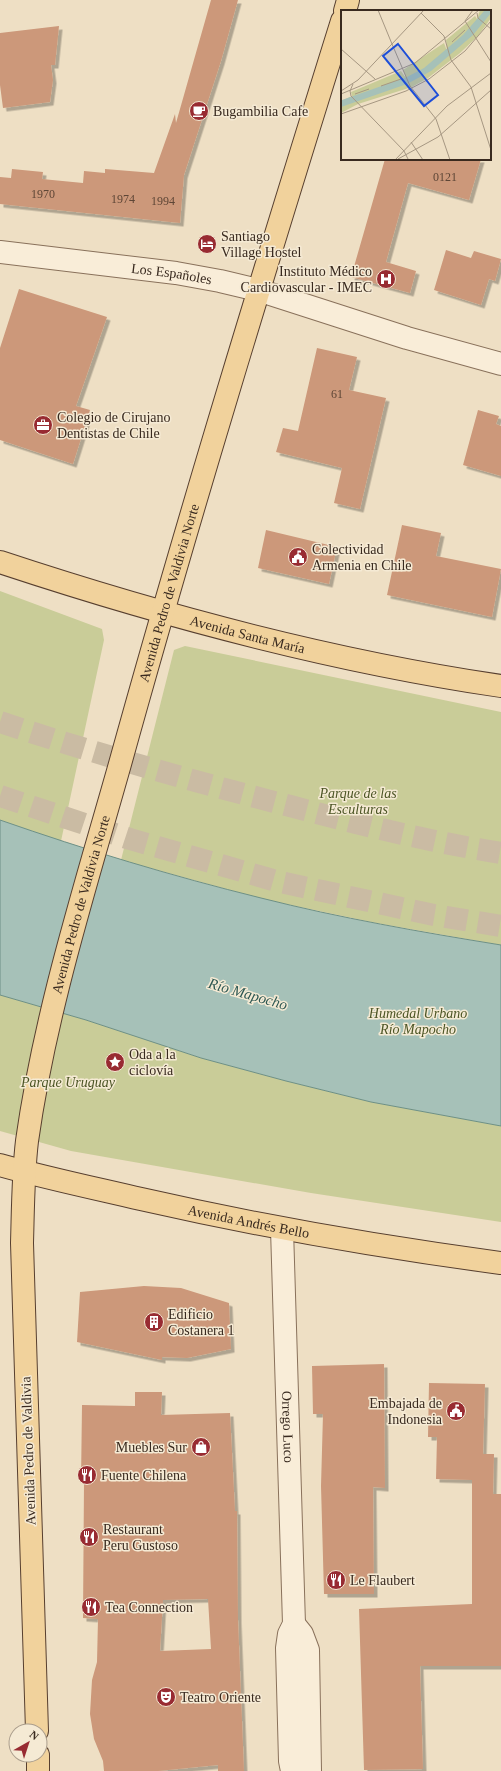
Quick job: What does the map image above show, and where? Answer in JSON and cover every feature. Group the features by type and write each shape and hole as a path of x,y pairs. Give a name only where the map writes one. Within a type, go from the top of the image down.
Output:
{"main road":[{"path":"345,10 348,0"},
{"name":"Avenida Pedro de Valdivia Norte","path":"24,1172 33,1100 51,1018 162,611 258,290 341,24"},
{"name":"Avenida Santa María","path":"0,562 162,611 276,641 367,662 459,680 501,686"},
{"name":"Avenida Andrés Bello","path":"0,1165 147,1201 282,1229 408,1250 501,1263"},
{"name":"Avenida Pedro de Valdivia","path":"24,1172 22,1243 37,1723"}],"street":[{"name":"Los Españoles","path":"0,252 176,273 220,281 258,290 407,338 501,364"},
{"name":"Orrego Luco","path":"282,1229 294,1624 289,1634 287,1648 290,1761 292,1771"},
{"path":"294,1624 302,1634 308,1650 310,1771"}],"green space":[{"path":"0,591 102,629 104,640 61,841 0,820"},
{"name":"Parque de las Esculturas","path":"185,646 501,712 501,945 376,923 262,899 121,860 174,650"},
{"name":"Parque Uruguay","path":"0,995 86,1020 201,1058 286,1081 371,1102 501,1126 501,1222 311,1193 71,1151 0,1131"}],"water":[{"name":"Humedal Urbano Río Mapocho","path":"0,820 129,862 261,898 381,924 501,945 501,1126 371,1102 286,1081 201,1058 86,1020 0,995"}],"building":[{"path":"211,0 238,0 221,61 184,175 180,223 0,204 0,177 11,178 12,169 43,172 42,179 83,183 84,171 105,173 105,169 154,173 175,114 176,123"},
{"path":"59,26 55,65 51,65 53,80 50,102 3,108 0,85 0,33"},
{"path":"385,160 481,160 469,200 408,183 386,262 416,271 410,293 351,277"},
{"path":"446,250 471,258 474,251 501,259 495,281 489,279 481,305 434,290"},
{"path":"19,289 107,317 76,406 90,410 73,464 0,440 0,348"},
{"path":"317,348 357,357 349,390 386,398 360,509 334,503 342,468 276,452 283,428 298,431"},
{"path":"478,410 499,416 496,424 501,426 501,476 463,465"},
{"path":"402,525 441,533 436,556 501,569 492,617 387,595"},
{"name":"Colectividad Armenia en Chile","path":"266,530 337,547 329,584 258,568"},
{"name":"Edificio Costanera 1","path":"144,1286 181,1288 229,1303 231,1349 187,1358 162,1357 162,1360 77,1342 80,1292"},
{"path":"384,1364 385,1488 373,1487 374,1594 324,1594 321,1486 323,1414 313,1414 312,1366"},
{"path":"429,1383 485,1384 483,1454 494,1454 493,1494 501,1494 501,1666 420,1666 423,1769 364,1770 359,1609 472,1604 472,1480 436,1479 437,1437 428,1437"},
{"path":"135,1392 162,1392 161,1415 230,1413 235,1511 237,1511 238,1620 244,1771 218,1771 218,1765 158,1771 104,1771 103,1761 94,1739 90,1714 92,1680 97,1662 98,1619 83,1618 84,1482 81,1482 82,1405 135,1406","holes":["208,1599 211,1649 160,1651 163,1600"]}],"tunnel":[{"path":"0,722 183,778 397,833 501,853"},
{"path":"0,796 130,839 280,882 434,915 501,926"}],"place":[{"name":"Bugambilia Cafe","path":"199,111"},
{"name":"Santiago Village Hostel","path":"207,244"},
{"name":"Instituto Médico Cardiovascular - IMEC","path":"386,279"},
{"name":"Colegio de Cirujano Dentistas de Chile","path":"43,425"},
{"name":"Colectividad Armenia en Chile","path":"298,557"},
{"name":"Oda a la ciclovía","path":"115,1062"},
{"name":"Edificio Costanera 1","path":"154,1322"},
{"name":"Embajada de Indonesia","path":"456,1411"},
{"name":"Muebles Sur","path":"201,1447"},
{"name":"Fuente Chilena","path":"87,1475"},
{"name":"Restaurant Peru Gustoso","path":"89,1537"},
{"name":"Le Flaubert","path":"336,1580"},
{"name":"Tea Connection","path":"91,1607"},
{"name":"Teatro Oriente","path":"166,1697"}],"water label":[{"name":"Río Mapocho","path":"248,994"}]}
